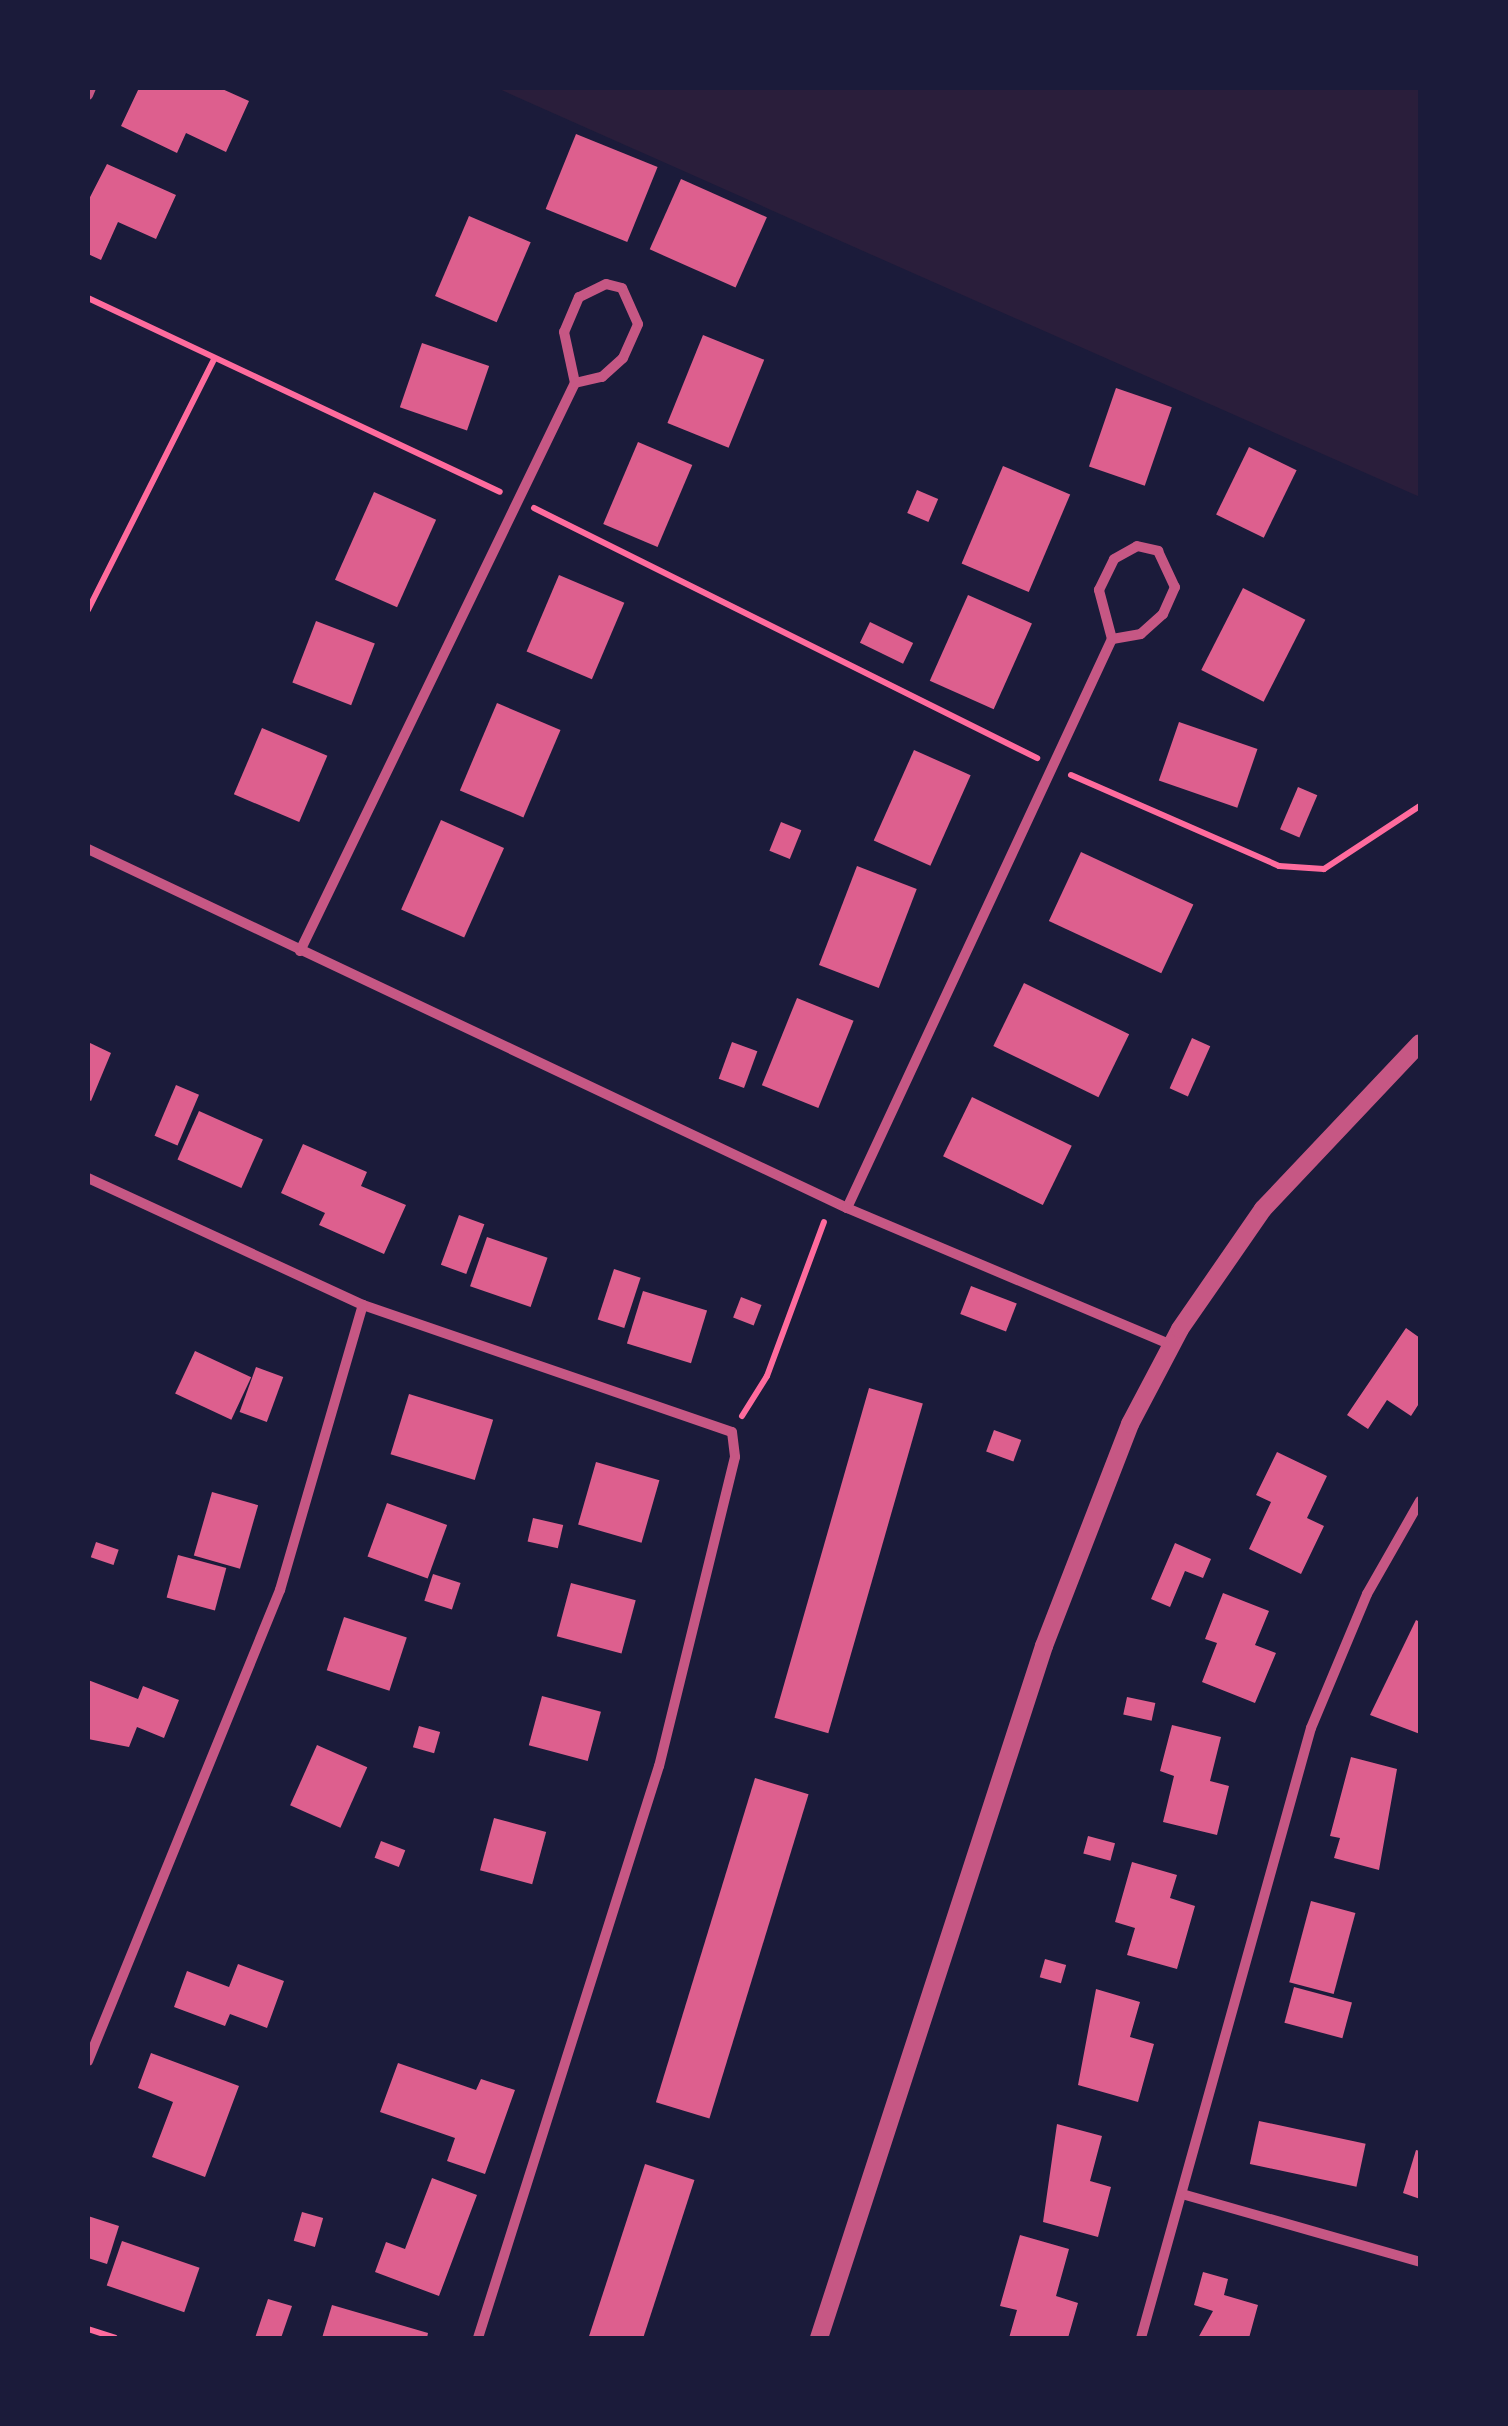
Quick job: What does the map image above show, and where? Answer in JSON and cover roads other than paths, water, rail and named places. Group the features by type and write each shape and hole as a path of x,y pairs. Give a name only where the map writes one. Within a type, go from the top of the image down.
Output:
{"street":[{"path":"88,96 91,88"},
{"path":"300,951 575,383 564,332 579,297 606,284 622,288 638,324 622,358 602,377 575,383"},
{"path":"846,1208 1112,639 1100,590 1114,558 1137,546 1158,551 1175,588 1162,614 1141,634 1112,639"},
{"path":"88,849 846,1208 1171,1345"},
{"path":"819,2338 1044,1646 1096,1505 1171,1345 1263,1209 1420,1042"},
{"path":"88,1178 363,1305 732,1432 726,1496 628,1876 478,2338"},
{"path":"88,2061 280,1590 363,1305"},
{"path":"1141,2338 1311,1728 1367,1594 1420,1501"},
{"path":"1182,2194 1420,2262"}]}
